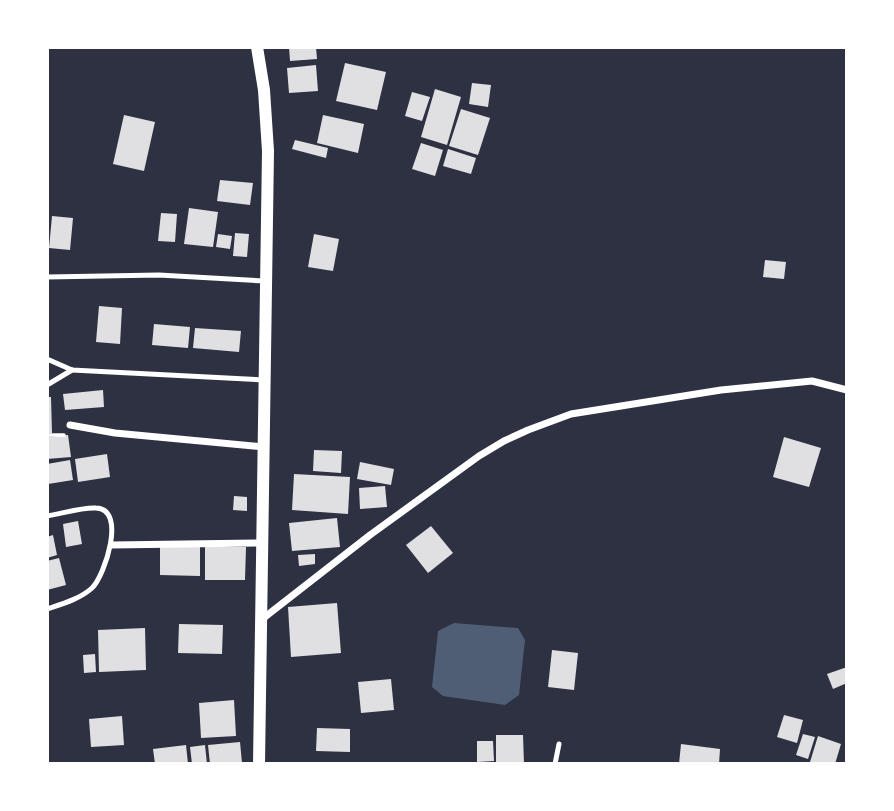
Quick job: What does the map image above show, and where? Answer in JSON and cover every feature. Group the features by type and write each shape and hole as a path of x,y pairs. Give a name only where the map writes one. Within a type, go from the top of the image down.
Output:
{"street":[{"path":"257,47 264,90 268,151 259,764"},
{"path":"261,620 370,535 479,456 528,430 571,415 721,390 812,381 847,390"},
{"path":"70,425 115,433 265,447"},
{"path":"112,545 262,543"}],"lane":[{"path":"47,277 159,275 267,282"},
{"path":"47,359 72,370 266,380"},
{"path":"47,385 72,370"},
{"path":"47,516 97,508 106,510 111,517 112,545 94,587 75,599 47,609"},
{"path":"555,764 559,744"}],"water":[{"path":"454,623 518,628 525,640 519,695 505,705 443,696 432,687 438,631"}],"building":[{"path":"289,47 316,47 317,59 290,61"},
{"path":"345,63 386,72 377,110 336,101"},
{"path":"316,65 318,91 289,93 287,68"},
{"path":"472,83 491,85 488,107 469,104"},
{"path":"435,89 461,97 447,145 421,137"},
{"path":"412,92 430,97 422,121 405,116"},
{"path":"461,109 490,118 478,155 449,146"},
{"path":"124,115 155,122 144,171 113,164"},
{"path":"323,115 364,124 358,153 317,143"},
{"path":"295,140 328,148 326,158 292,149"},
{"path":"421,143 443,150 435,176 412,169"},
{"path":"448,149 476,158 471,174 443,166"},
{"path":"220,180 253,183 250,205 217,201"},
{"path":"189,208 218,212 213,247 184,244"},
{"path":"161,213 177,214 175,242 158,241"},
{"path":"52,216 73,218 70,250 49,248"},
{"path":"235,233 249,234 247,257 233,256"},
{"path":"218,234 232,236 230,249 216,247"},
{"path":"314,234 339,239 333,271 308,267"},
{"path":"765,260 786,262 784,279 763,277"},
{"path":"99,306 122,308 120,344 96,342"},
{"path":"154,324 190,327 188,348 152,345"},
{"path":"195,328 241,331 239,352 193,348"},
{"path":"103,390 104,407 65,410 63,394"},
{"path":"47,397 51,397 52,433 47,434"},
{"path":"68,435 71,457 47,459 47,437"},
{"path":"784,437 821,448 809,487 773,477"},
{"path":"314,450 342,451 341,473 313,471"},
{"path":"107,454 110,477 78,482 75,459"},
{"path":"70,460 73,480 48,484 47,464"},
{"path":"360,462 394,469 391,485 357,479"},
{"path":"294,474 350,477 348,514 292,510"},
{"path":"385,486 387,507 360,509 359,488"},
{"path":"234,496 247,497 247,511 233,510"},
{"path":"337,518 340,547 292,551 289,523"},
{"path":"78,521 82,544 66,547 63,524"},
{"path":"431,526 453,553 428,573 406,545"},
{"path":"53,535 57,555 47,558 47,537"},
{"path":"160,544 200,546 200,576 160,575"},
{"path":"205,547 246,547 245,580 205,580"},
{"path":"315,554 315,564 299,566 298,555"},
{"path":"59,558 66,585 47,590 47,561"},
{"path":"337,603 341,653 291,657 288,607"},
{"path":"179,624 223,625 222,654 178,653"},
{"path":"145,628 146,670 99,672 98,630"},
{"path":"552,650 578,653 574,690 548,687"},
{"path":"95,654 96,672 84,673 83,655"},
{"path":"847,667 847,683 833,689 827,674"},
{"path":"391,679 394,710 361,713 358,682"},
{"path":"234,700 236,736 201,738 199,703"},
{"path":"784,715 803,720 797,743 777,737"},
{"path":"122,716 124,745 91,747 89,719"},
{"path":"317,728 350,729 350,752 316,751"},
{"path":"803,734 815,737 808,759 796,755"},
{"path":"496,735 523,735 524,764 496,764"},
{"path":"818,736 841,744 835,764 810,762"},
{"path":"477,741 493,741 494,761 477,762"},
{"path":"240,742 242,763 210,764 208,745"},
{"path":"681,744 720,749 719,764 679,764"},
{"path":"186,745 188,764 155,764 153,749"},
{"path":"205,745 207,764 192,764 190,747"}]}
